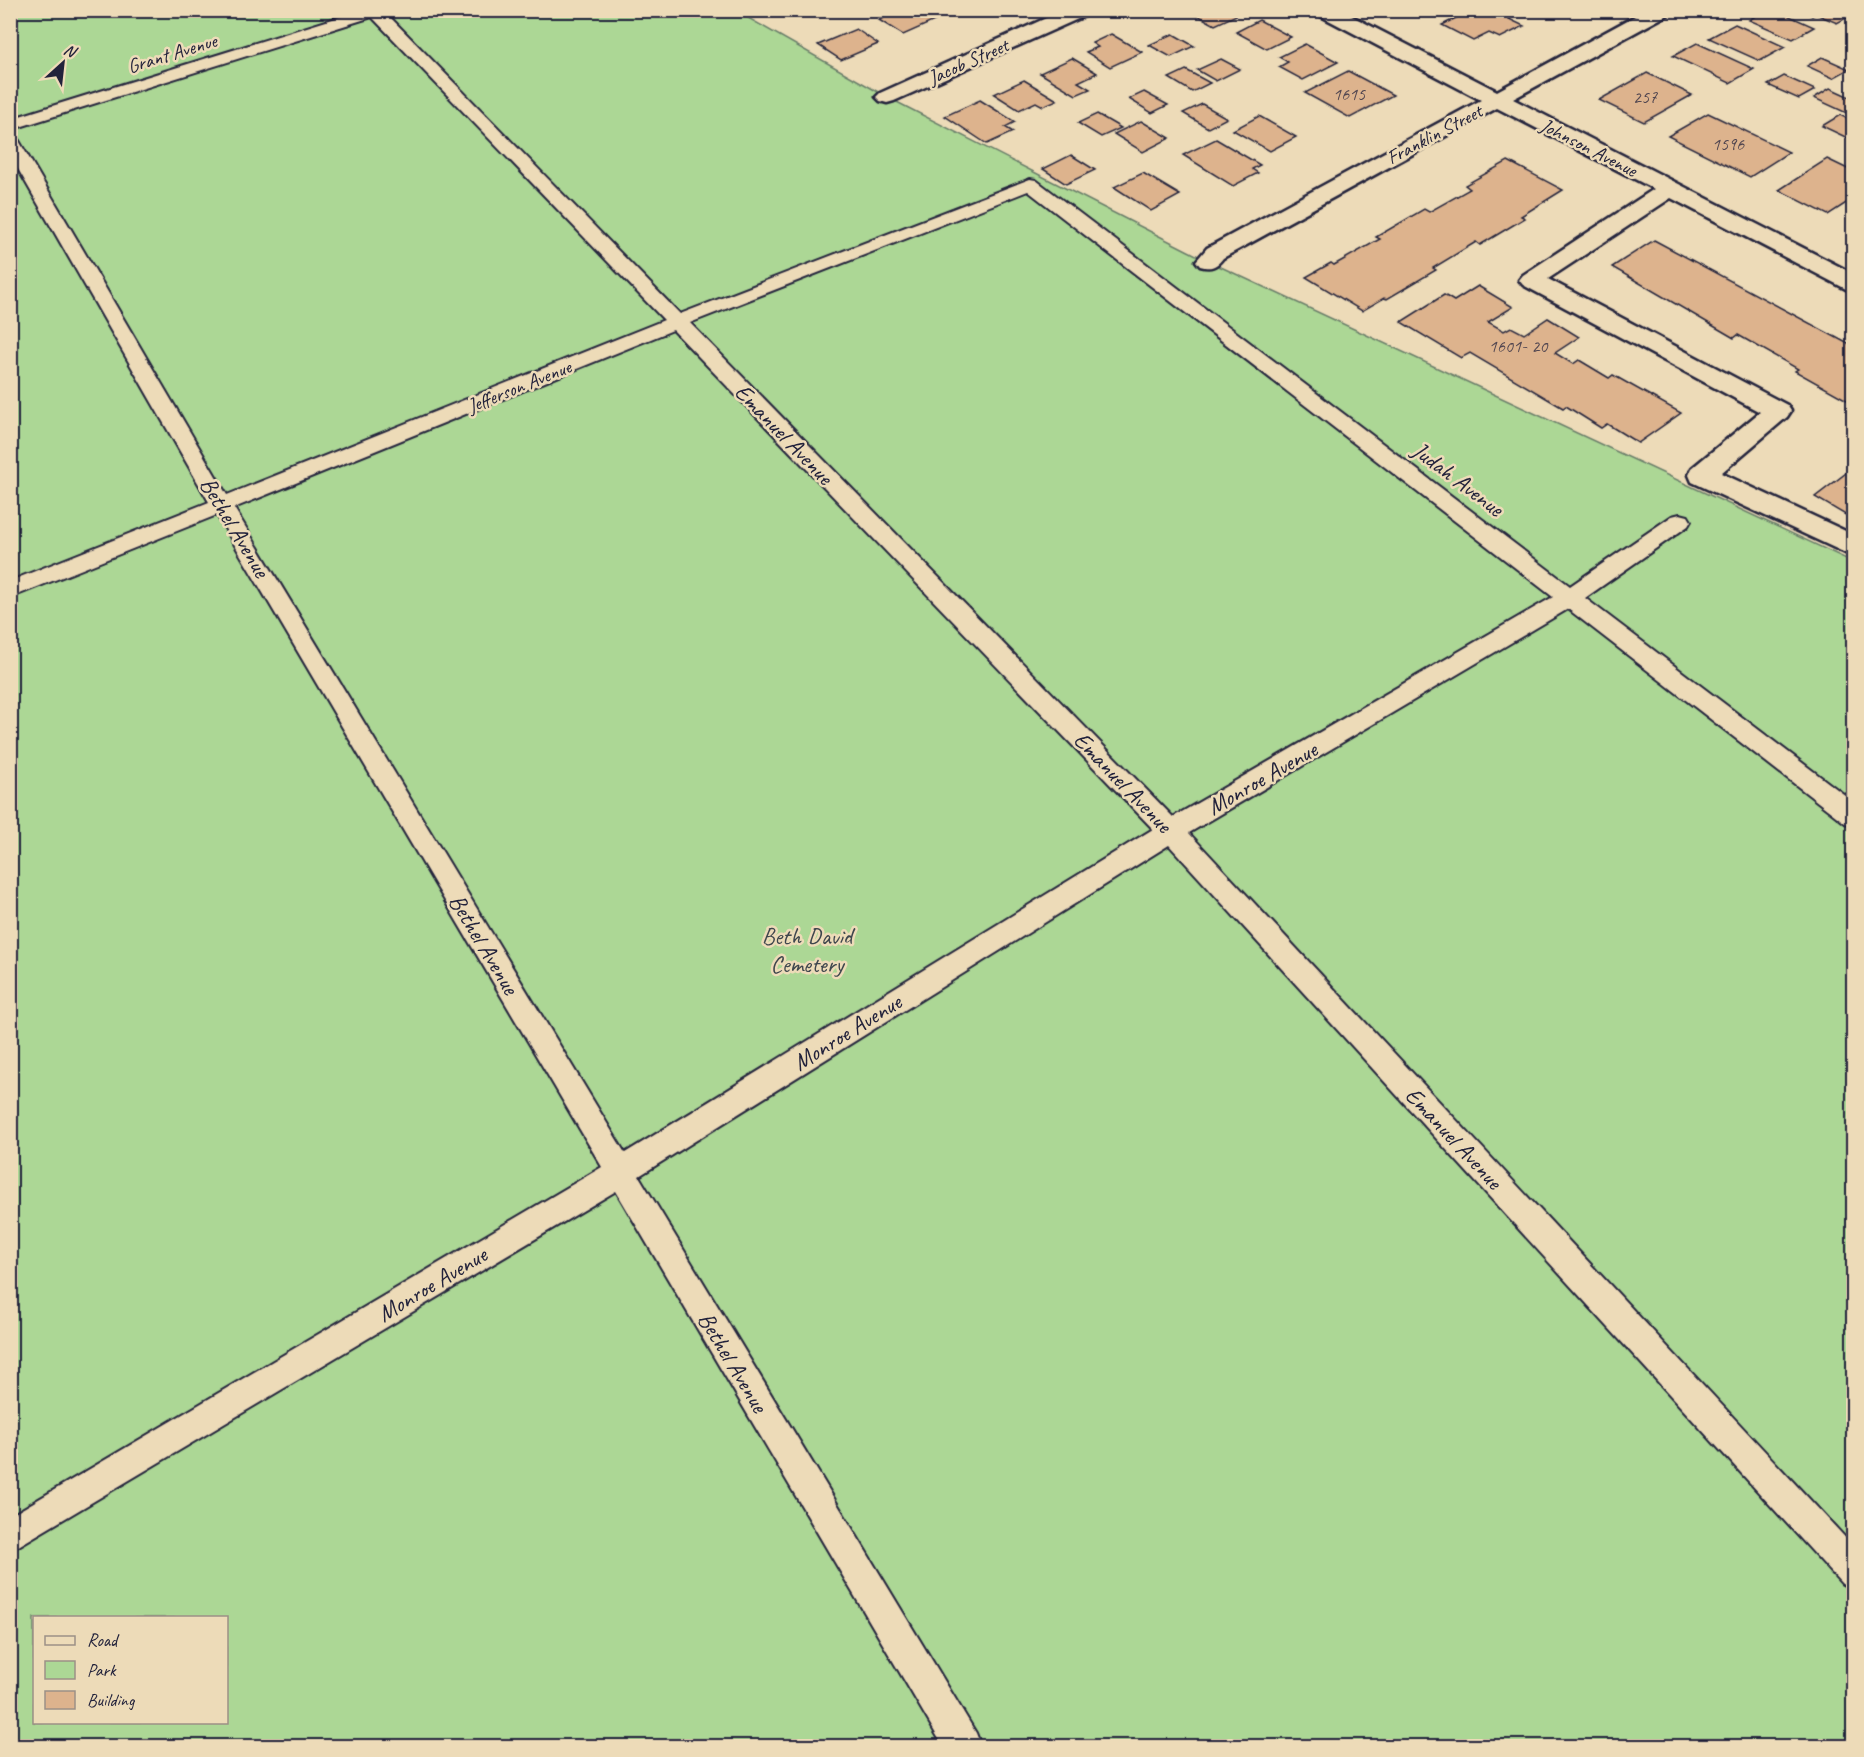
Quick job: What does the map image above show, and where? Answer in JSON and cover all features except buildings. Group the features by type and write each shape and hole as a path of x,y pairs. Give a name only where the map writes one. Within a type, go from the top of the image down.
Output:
{"street":[{"name":"Jacob Street","path":"887,97 1082,10"},
{"name":"Johnson Avenue","path":"1324,10 1854,284"},
{"name":"Franklin Street","path":"1208,261 1215,253 1662,10"},
{"path":"1670,189 1531,280 1778,411 1702,475 1854,547"}],"lane":[{"name":"Grant Avenue","path":"10,125 376,11"},
{"name":"Emanuel Avenue","path":"376,11 1171,831 1854,1572"},
{"name":"Bethel Avenue","path":"10,139 222,505 963,1746"},
{"name":"Jefferson Avenue","path":"10,590 676,322 1029,184"},
{"name":"Judah Avenue","path":"1029,184 1854,816"},
{"name":"Monroe Avenue","path":"10,1535 620,1172 1171,831 1570,597 1680,521"}],"green space":[{"name":"Beth David Cemetery","path":"11,11 736,11 887,97 1208,261 1853,562 1853,1746 11,1746"}]}
